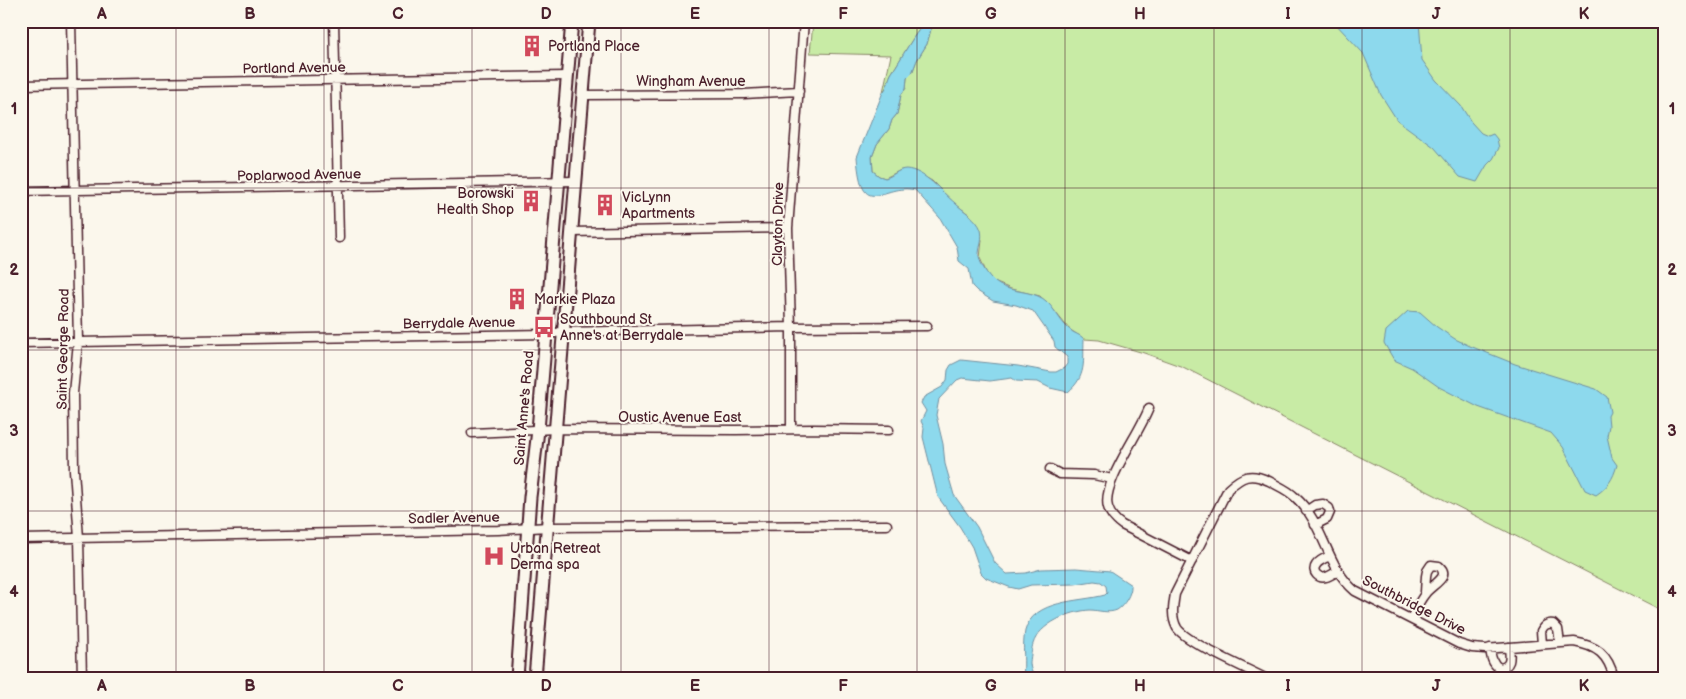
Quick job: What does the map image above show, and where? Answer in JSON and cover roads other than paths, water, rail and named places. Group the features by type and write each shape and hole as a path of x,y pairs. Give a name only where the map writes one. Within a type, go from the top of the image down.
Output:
{"main road":[{"name":"Saint Anne's Road","path":"517,678 530,497 538,430 560,181 572,21"},
{"path":"535,678 589,21"}],"street":[{"name":"Saint George Road","path":"71,21 78,342 73,392 74,470 79,538 82,678"},
{"path":"334,21 339,238"},
{"name":"Clayton Drive","path":"791,429 791,327 788,228 804,21"},
{"name":"Portland Avenue","path":"21,85 568,76"},
{"name":"Wingham Avenue","path":"584,95 744,94 799,91"},
{"name":"Poplarwood Avenue","path":"21,192 577,182"},
{"path":"572,232 788,228"},
{"name":"Berrydale Avenue","path":"21,343 546,334 791,327 927,326"},
{"path":"1149,408 1144,422 1109,486 1108,507 1113,518 1122,525 1192,561"},
{"name":"Oustic Avenue East","path":"472,433 556,429 889,430"},
{"path":"1050,469 1060,474 1094,475 1112,479"},
{"name":"Southbridge Drive","path":"1264,678 1183,634 1174,620 1172,609 1175,594 1228,489 1238,480 1248,476 1260,477 1295,497 1306,510 1338,571 1347,584 1355,591 1459,644 1472,648 1574,642 1588,645 1600,652 1610,663 1614,678"},
{"path":"1306,510 1319,504 1329,508 1330,512 1327,519 1315,526"},
{"name":"Sadler Avenue","path":"21,539 529,529 548,527 887,525"},
{"path":"1330,556 1318,562 1314,569 1315,572 1318,576 1325,577 1338,571"},
{"path":"1411,619 1426,592"},
{"path":"1542,644 1541,631 1549,623 1558,629 1560,643"},
{"path":"1490,648 1494,665 1499,668 1505,668 1510,660 1509,647"}],"water":[{"path":"926,21 937,21 931,29 927,44 917,60 912,73 907,78 906,88 901,95 897,114 892,120 889,129 877,144 872,157 873,171 885,178 906,169 913,170 926,177 973,218 979,226 982,236 979,257 984,269 992,279 1005,288 1043,298 1071,331 1084,339 1083,368 1078,380 1068,392 1050,388 1038,382 1016,381 1012,378 990,381 962,378 957,380 939,399 936,415 943,444 945,464 954,495 977,527 995,563 1007,574 1026,573 1041,569 1076,568 1100,570 1110,571 1131,585 1127,599 1117,610 1107,612 1090,610 1074,613 1056,620 1042,630 1036,637 1032,648 1030,663 1033,678 1023,678 1024,637 1030,621 1037,613 1047,607 1105,595 1107,593 1106,586 1101,582 1094,581 1075,584 1031,585 1018,589 986,578 981,573 972,547 938,497 923,437 924,428 921,421 926,411 921,403 924,397 942,387 947,380 948,370 951,365 961,360 1056,372 1067,364 1067,357 1055,347 1054,341 1033,311 1016,305 993,301 972,286 969,269 959,261 957,247 940,218 915,190 903,189 876,195 869,194 864,189 860,177 857,157 883,92 891,74"},
{"path":"1333,21 1419,21 1422,60 1436,80 1461,106 1481,133 1488,136 1493,134 1497,139 1499,148 1477,182 1460,177 1434,147 1397,120 1381,95 1363,53"},
{"path":"1408,311 1420,312 1437,327 1470,346 1515,364 1596,389 1607,397 1610,412 1607,436 1612,458 1617,465 1612,479 1607,486 1596,495 1585,490 1563,447 1551,433 1478,407 1439,387 1412,368 1394,360 1384,343 1386,331"}],"place":[{"name":"Portland Place","path":"532,46"},
{"name":"Borowski Health Shop","path":"531,201"},
{"name":"VicLynn Apartments","path":"605,205"},
{"name":"Markie Plaza","path":"517,299"},
{"name":"Southbound St Anne's at Berrydale","path":"544,327"},
{"name":"Urban Retreat Derma spa","path":"494,556"}]}
